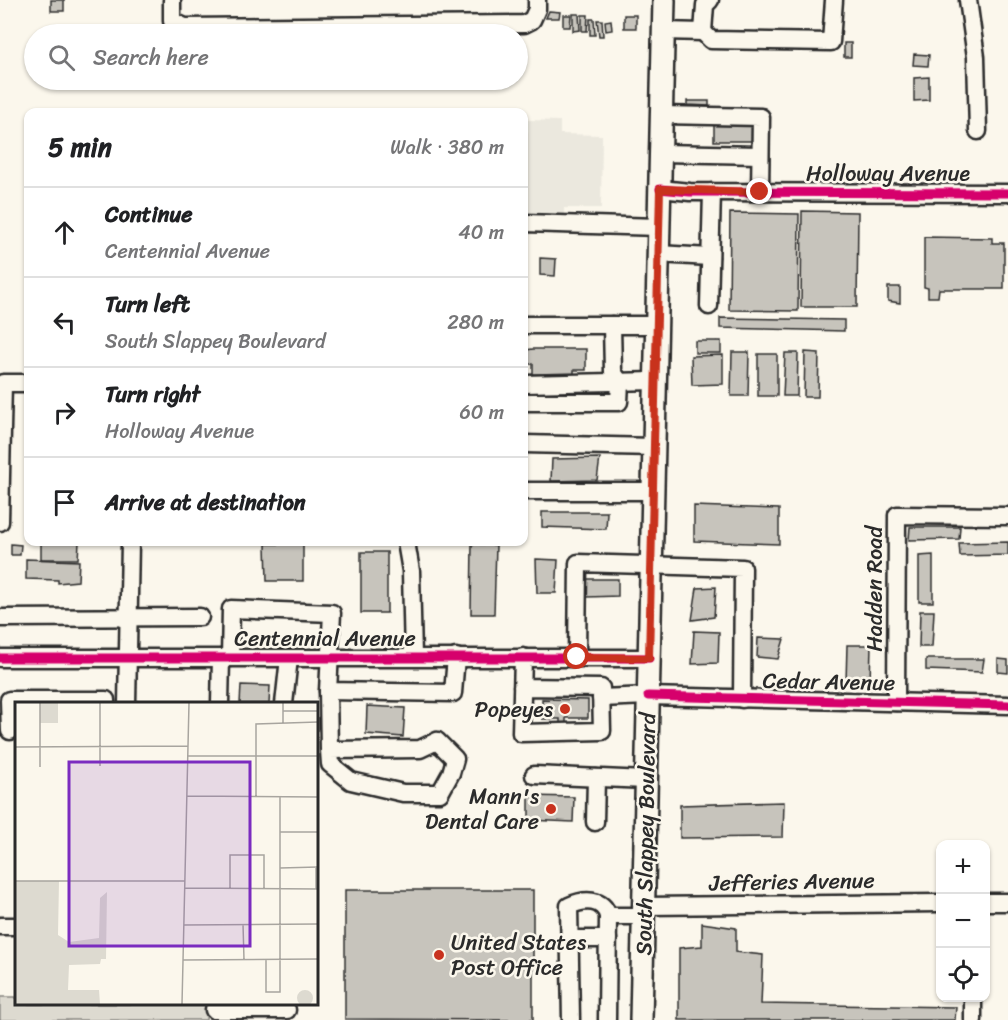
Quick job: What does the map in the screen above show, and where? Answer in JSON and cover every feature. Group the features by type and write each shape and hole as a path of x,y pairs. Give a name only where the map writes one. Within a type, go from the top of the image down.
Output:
{"main road":[{"name":"South Slappey Boulevard","path":"641,1020 664,0"}],"street":[{"path":"172,0 172,21 178,24"},
{"path":"524,24 532,20 537,9 537,0"},
{"path":"703,32 705,5 710,0"},
{"path":"663,31 703,32 711,40 831,42 834,0"},
{"path":"968,0 976,57 978,131"},
{"path":"661,115 761,117 760,192"},
{"path":"661,153 760,149"},
{"name":"Holloway Avenue","path":"660,189 712,192 1008,193"},
{"path":"709,306 712,192"},
{"path":"528,223 659,227"},
{"path":"658,254 710,257"},
{"path":"528,325 657,325"},
{"path":"528,402 619,402 620,382 613,372 612,325"},
{"path":"528,384 655,381"},
{"path":"0,522 3,383 24,383"},
{"path":"528,444 654,447"},
{"path":"528,492 653,491"},
{"name":"Hadden Road","path":"896,702 897,515 1008,516"},
{"path":"127,702 130,546"},
{"path":"407,546 411,571 413,657"},
{"path":"577,657 578,563 743,568 742,699"},
{"path":"220,702 231,609 332,613 328,691 329,750 330,764 351,781 403,793 440,793 452,773 454,759 437,741 420,749 329,750"},
{"path":"0,618 200,617"},
{"path":"328,691 453,693 456,657"},
{"path":"522,687 601,688 602,731 521,733 522,687 523,657"},
{"name":"Centennial Avenue","path":"0,658 649,658"},
{"path":"284,702 289,658"},
{"name":"Cedar Avenue","path":"601,698 648,696 1008,705"},
{"path":"9,731 9,700 106,700 106,702"},
{"path":"534,775 646,780"},
{"path":"595,822 596,778"},
{"path":"571,1020 569,906 578,902 596,902 605,908 608,916 607,1020"},
{"path":"990,902 1008,902"},
{"name":"Jefferies Avenue","path":"608,916 643,911 936,903"},
{"path":"569,939 608,939"},
{"path":"973,1002 973,1020"},
{"path":"214,1005 214,1010 252,1007 287,1010"}],"shaded area":[{"path":"528,120 560,121 560,134 602,135 601,208 564,208 564,218 528,217"},
{"path":"0,997 15,997 15,1005 207,1005 206,1020 0,1020"}],"building":[{"path":"51,0 64,0 64,11 51,11"},
{"path":"549,11 560,12 559,18 546,18"},
{"path":"573,14 579,14 580,30 573,31"},
{"path":"563,15 571,15 570,27 563,27"},
{"path":"582,15 588,15 587,31 582,31"},
{"path":"624,15 636,15 636,28 624,28"},
{"path":"590,19 594,19 595,35 590,35"},
{"path":"597,20 602,20 603,36 599,36"},
{"path":"611,20 612,30 606,31 605,21"},
{"path":"844,43 851,43 851,57 844,57"},
{"path":"914,54 929,55 928,66 913,65"},
{"path":"929,77 929,100 914,101 914,78"},
{"path":"687,101 709,101 709,106 687,105"},
{"path":"714,125 753,125 753,141 714,141"},
{"path":"802,211 858,212 857,307 801,307"},
{"path":"730,213 799,214 798,311 729,310"},
{"path":"924,237 992,238 992,243 1004,243 1004,289 939,289 938,297 928,297 928,288 924,287"},
{"path":"540,258 556,259 555,276 540,275"},
{"path":"888,287 900,287 900,303 888,301"},
{"path":"720,318 844,320 844,331 720,328"},
{"path":"695,341 721,341 721,353 695,353"},
{"path":"586,349 586,370 574,370 574,375 533,374 533,364 528,364 528,350"},
{"path":"732,352 749,352 748,396 731,396"},
{"path":"805,352 819,353 818,397 804,397"},
{"path":"785,353 798,353 797,396 783,396"},
{"path":"758,354 777,354 777,396 758,396"},
{"path":"723,355 723,384 692,385 691,356"},
{"path":"600,458 597,480 551,481 552,459"},
{"path":"694,506 779,509 779,544 694,541"},
{"path":"542,512 607,512 606,529 542,527"},
{"path":"910,527 960,527 959,539 909,540"},
{"path":"1008,542 1008,555 960,556 959,543"},
{"path":"11,544 21,545 20,555 11,555"},
{"path":"41,546 79,546 78,559 41,559"},
{"path":"266,546 303,546 303,581 267,581"},
{"path":"472,546 496,546 494,614 471,614"},
{"path":"361,552 387,552 387,613 361,613"},
{"path":"933,555 933,602 919,602 919,556"},
{"path":"26,559 79,561 78,581 58,583 58,580 26,579"},
{"path":"536,559 558,560 556,593 537,593"},
{"path":"587,579 618,579 618,596 587,597"},
{"path":"716,587 714,617 692,620 697,588"},
{"path":"920,611 934,611 932,647 919,647"},
{"path":"694,631 719,632 718,663 692,664"},
{"path":"758,638 784,639 778,659 757,657"},
{"path":"847,645 871,645 870,683 846,682"},
{"path":"926,659 984,659 982,672 926,670"},
{"path":"998,659 1008,660 1008,673 998,672"},
{"path":"241,685 270,686 269,702 240,702"},
{"name":"Popeyes","path":"542,699 588,700 588,718 566,718 566,728 560,727 560,719 542,719"},
{"path":"367,706 405,708 403,737 366,734"},
{"name":"Mann's Dental Care","path":"529,796 574,797 573,822 529,820"},
{"path":"784,802 783,837 680,838 680,805"},
{"name":"United States Post Office","path":"345,890 533,890 533,1020 345,1019"},
{"path":"702,923 736,928 736,952 763,955 761,1004 956,1007 955,1020 679,1020 679,948 702,946"}],"cycle path":[{"path":"660,189 690,192 1008,193"},
{"path":"0,658 649,658"},
{"path":"648,696 1008,705"}],"place":[{"name":"Popeyes","path":"565,709"},
{"name":"Mann's Dental Care","path":"551,809"},
{"name":"United States Post Office","path":"439,955"}],"route":[{"path":"577,657 649,658 660,189 690,192 760,192"}]}
